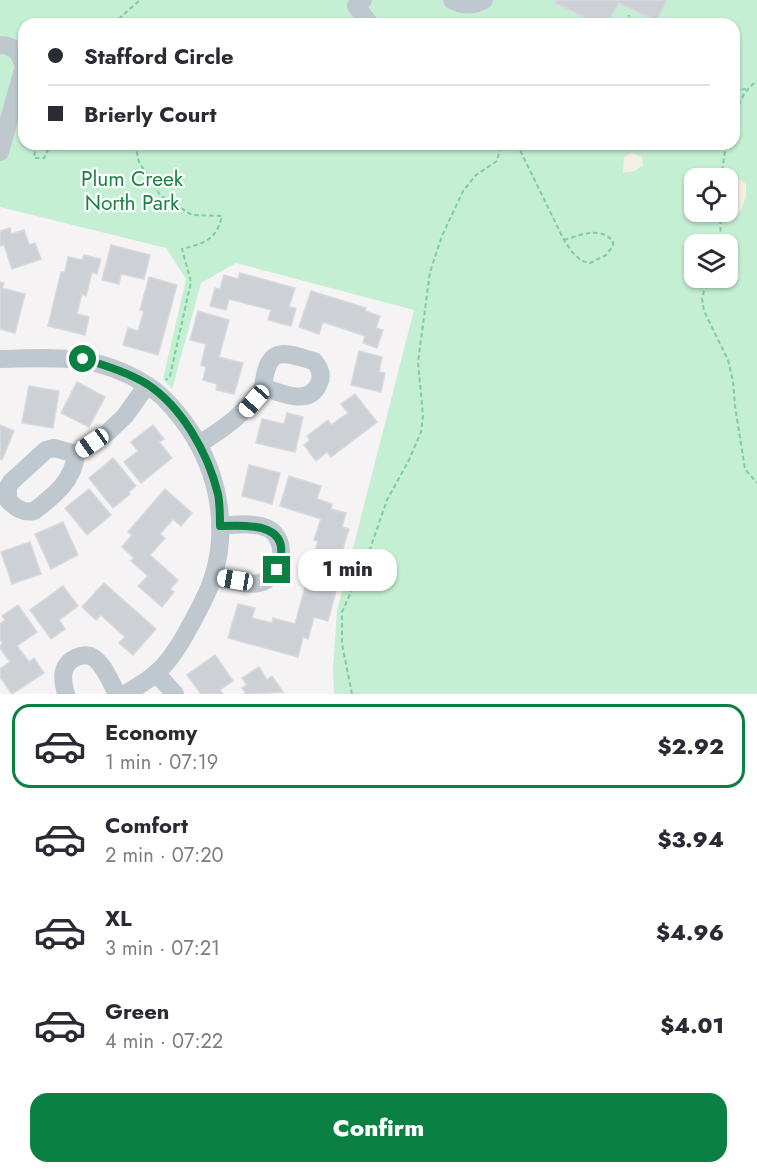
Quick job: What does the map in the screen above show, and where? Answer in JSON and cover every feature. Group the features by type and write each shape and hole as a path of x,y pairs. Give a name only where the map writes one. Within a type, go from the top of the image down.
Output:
{"street":[{"path":"363,0 356,6 365,18"},
{"path":"452,0 464,5 473,5 484,0"},
{"path":"0,45 13,47 18,52"},
{"path":"0,152 18,88"},
{"path":"0,359 83,359 124,373 152,388 180,416 199,444 209,466 218,495 220,526 219,550 213,577 180,644 156,673 124,694"},
{"path":"199,444 232,423 254,401 263,387"},
{"path":"76,454 107,433 152,388"},
{"path":"213,577 257,584 272,577 280,562 278,538 266,528 254,525 220,526"},
{"path":"66,694 63,672 70,661 82,656 90,656 96,659 117,694"},
{"path":"156,673 175,694"}],"path":[{"path":"119,18 140,0"},
{"path":"740,89 757,81"},
{"path":"740,100 746,88"},
{"path":"35,150 34,158 44,158 48,150"},
{"path":"136,150 139,162 160,195 192,215 222,216 219,230 211,237 203,243 182,249 182,256 191,282 170,376 152,388"},
{"path":"352,694 342,644 342,612 369,552 387,500 421,432 423,416 418,362 430,272 442,236 463,191 476,175 497,160 500,150"},
{"path":"520,150 564,240 572,252 582,261 590,263 606,255 613,246 613,241 603,233 592,232 564,240"},
{"path":"722,168 725,150"},
{"path":"706,288 702,299 704,311 728,360 733,381 745,469 757,483"}],"green space":[{"name":"Plum Creek North Park","path":"0,0 757,0 757,694 334,694 333,668 337,611 414,310 236,263 201,283 172,389 163,379 186,279 166,248 0,207"}],"sand":[{"path":"632,153 642,157 643,165 635,171 623,173 624,157"},
{"path":"738,179 746,184 746,196 738,212"}],"building":[{"path":"557,0 667,0 658,18 650,18 619,3 610,18 586,18 555,3"},
{"path":"10,228 11,234 24,230 29,245 35,243 41,259 12,269 4,245 0,246 0,231"},
{"path":"111,245 150,255 144,279 121,274 119,284 102,280"},
{"path":"84,255 101,259 97,274 92,272 86,296 82,294 77,314 89,317 85,335 48,326 61,272 65,272 68,257 82,260"},
{"path":"240,273 295,288 289,307 296,308 291,326 268,320 271,310 229,299 226,310 210,306 215,288 220,289 224,275 238,279"},
{"path":"149,277 177,285 158,355 123,345 128,328 138,331 144,311 140,310"},
{"path":"0,282 4,283 2,288 25,294 15,333 0,329"},
{"path":"311,291 366,308 365,311 380,316 376,328 383,330 377,348 363,343 365,336 323,322 319,334 299,327"},
{"path":"198,311 229,320 219,357 243,363 234,394 216,390 217,384 203,380 206,367 201,365 206,344 190,340"},
{"path":"359,351 382,357 379,372 385,373 381,392 351,385"},
{"path":"77,382 105,397 89,427 61,413"},
{"path":"29,386 59,391 53,428 22,423"},
{"path":"355,394 377,422 331,457 327,452 316,461 304,445 310,440 307,436 328,420 331,425 348,413 341,404"},
{"path":"287,413 303,417 295,452 256,443 262,419 284,424"},
{"path":"0,425 14,431 2,460 0,459"},
{"path":"153,425 164,439 159,442 172,458 141,483 124,462 138,451 131,442"},
{"path":"113,458 136,486 113,508 89,478"},
{"path":"249,465 280,473 272,504 242,496"},
{"path":"289,476 321,486 317,499 332,504 331,509 346,513 342,527 349,529 332,584 298,574 303,558 312,561 318,541 314,540 321,519 280,506"},
{"path":"89,489 111,515 87,535 65,508"},
{"path":"165,489 192,513 181,526 173,519 160,534 165,538 150,555 178,580 170,589 174,592 162,607 138,586 148,576 131,561 134,558 122,547 132,535 128,532"},
{"path":"63,522 78,555 51,569 35,534"},
{"path":"30,542 41,574 12,584 1,552"},
{"path":"104,583 156,629 133,655 119,643 125,637 101,615 96,620 82,607"},
{"path":"63,586 78,606 59,620 65,629 51,639 30,610"},
{"path":"317,586 336,591 328,621 314,617 308,639 303,637 298,657 228,638 238,604 255,608 252,618 272,623 273,618 295,624 305,587 316,590"},
{"path":"18,605 37,632 17,646 29,662 34,658 44,673 12,694 0,677 0,669 10,662 0,648 2,642 0,624 5,620 2,616"},
{"path":"215,655 233,681 220,690 223,694 201,694 187,675"},
{"path":"259,667 267,680 272,676 283,692 246,694 242,688 247,685 242,678"}],"route":[{"path":"83,359 107,366 147,385 180,416 199,444 209,466 218,495 220,526 254,525 272,532 278,538 280,546 281,555 277,570"}]}
